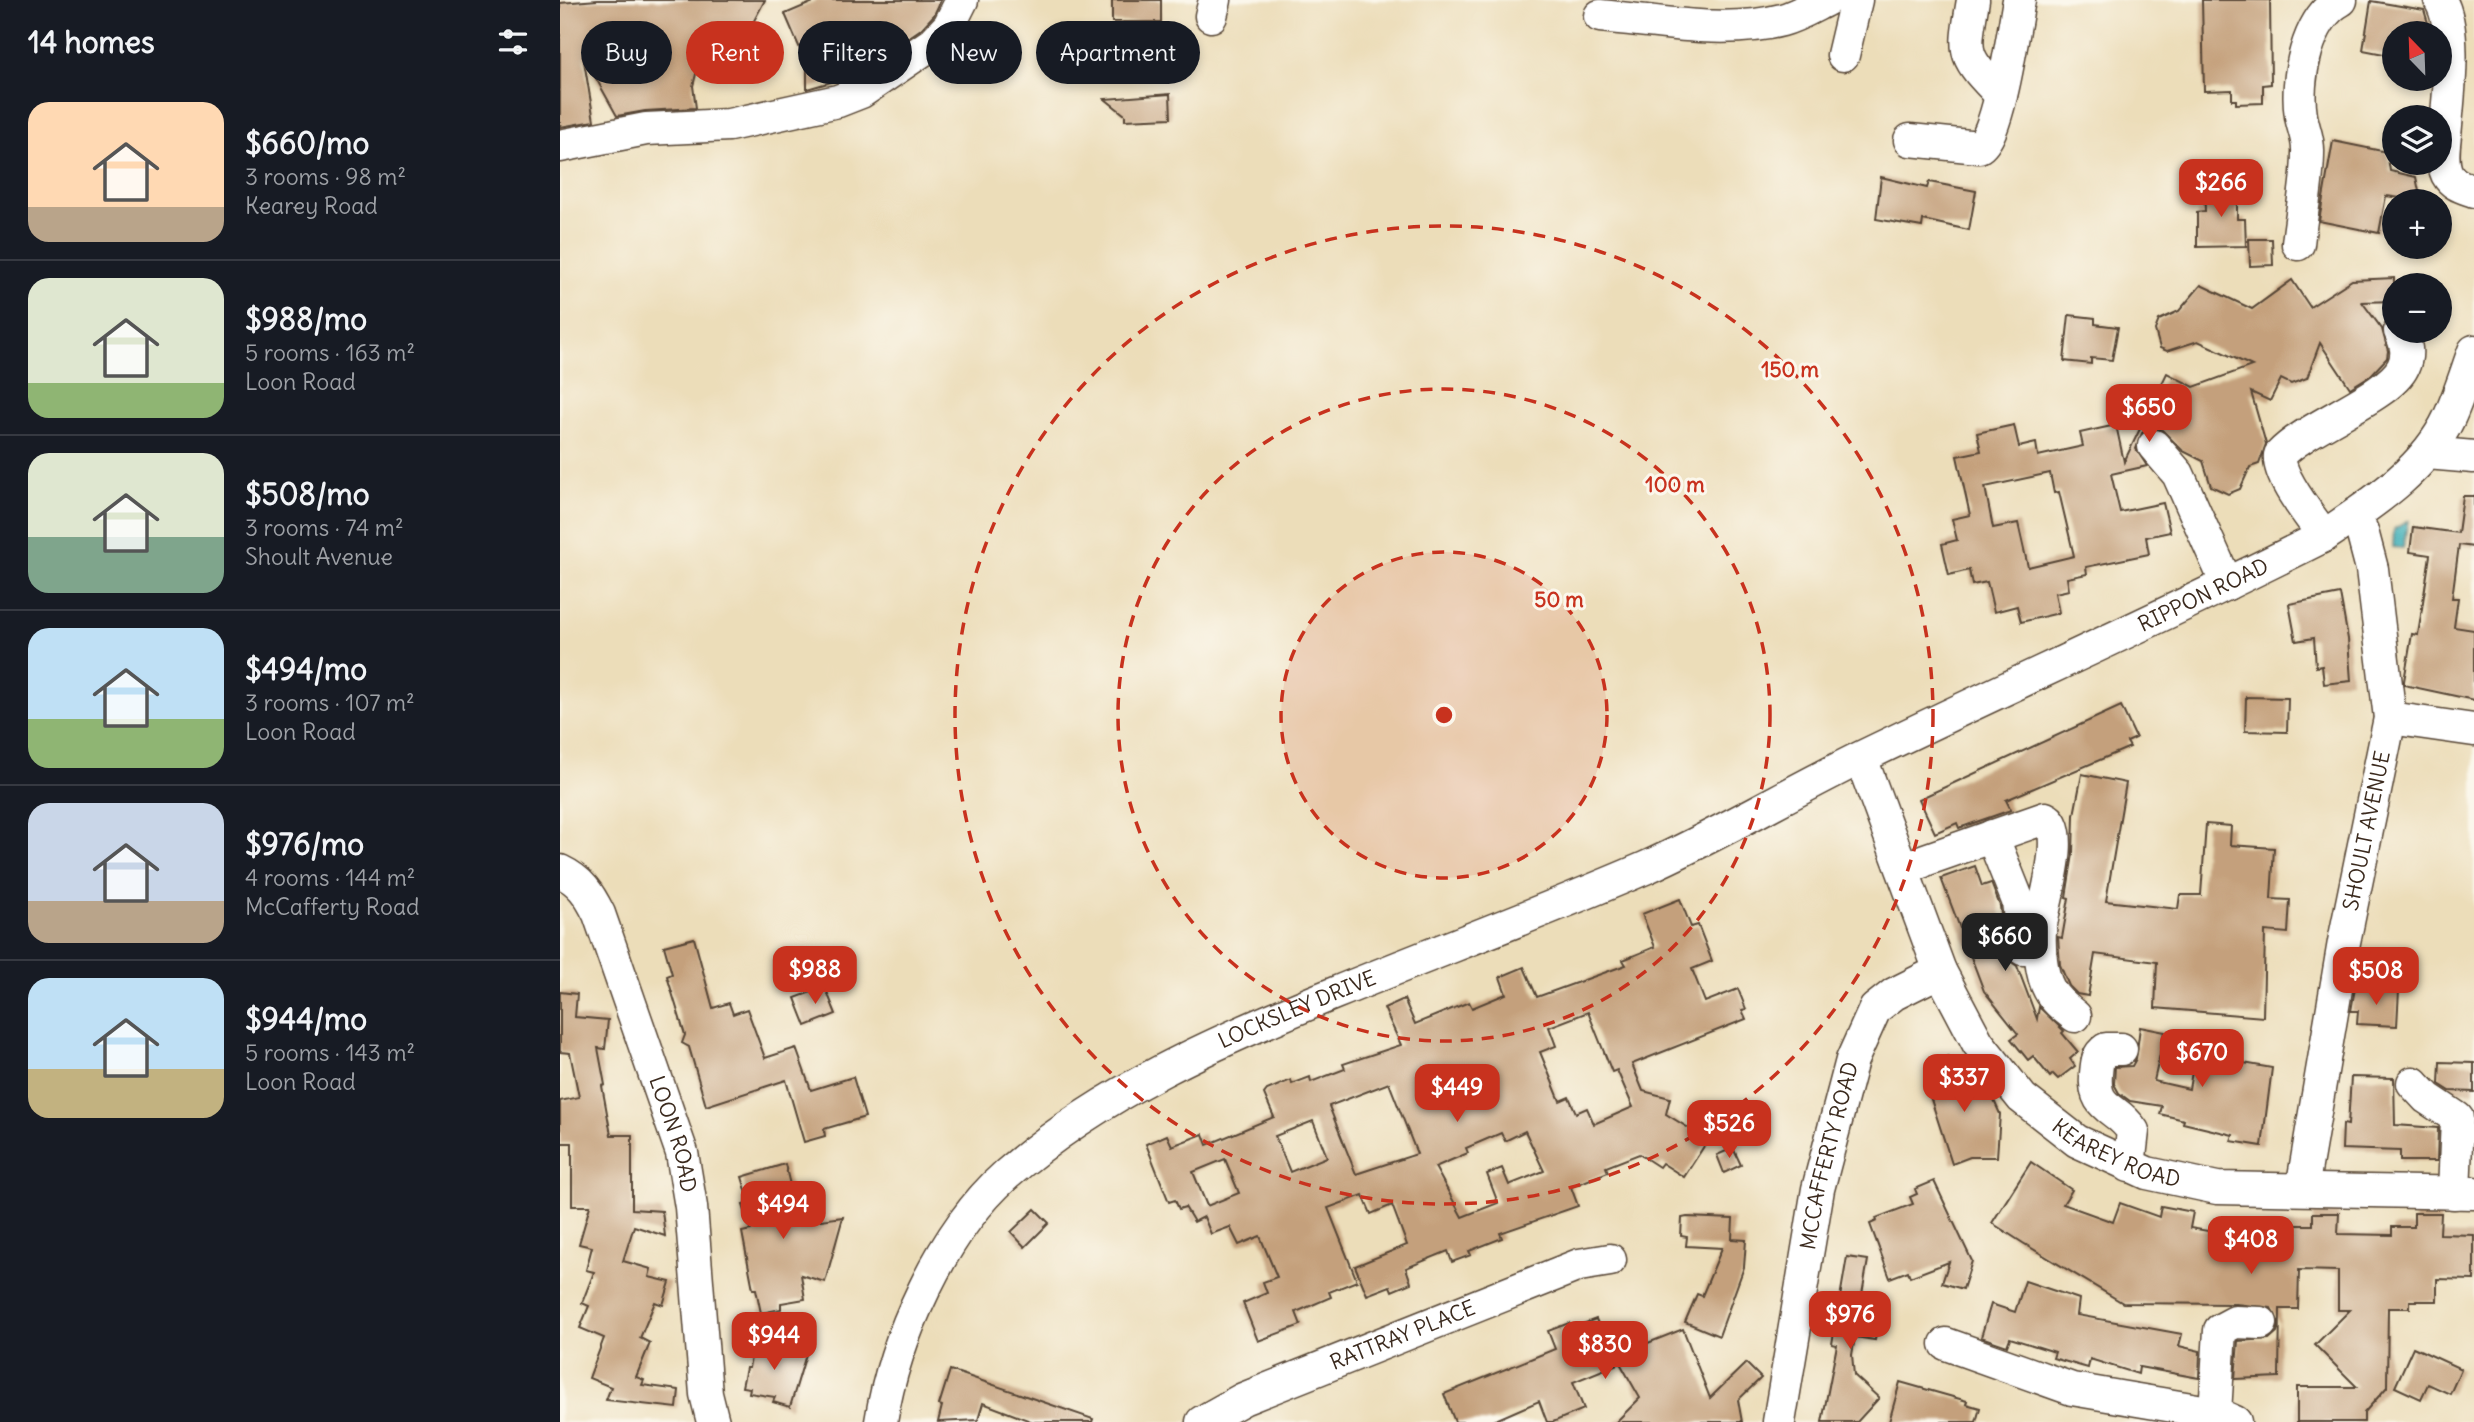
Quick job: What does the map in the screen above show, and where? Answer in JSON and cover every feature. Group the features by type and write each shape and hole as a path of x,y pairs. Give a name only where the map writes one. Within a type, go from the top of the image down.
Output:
{"street":[{"path":"560,146 646,129 729,125 838,101 861,92 933,43 949,26 961,0"},
{"path":"1600,16 1713,26 1760,24 1785,19 1826,0"},
{"path":"1843,55 1856,0"},
{"path":"1973,0 1966,53 1974,68 2001,95"},
{"path":"1910,140 1983,145 1987,142 2001,95 2019,0"},
{"path":"2298,244 2309,151 2300,97 2305,60 2313,27 2330,6 2341,0"},
{"path":"2440,0 2447,13 2450,86 2443,157 2447,174 2456,185 2474,191"},
{"path":"2324,537 2286,478 2279,462 2280,455 2389,384 2400,372 2407,354 2402,343"},
{"name":"RIPPON ROAD","path":"1861,758 2324,537 2414,468 2427,453 2448,419 2474,351"},
{"path":"2154,446 2178,474 2228,584"},
{"path":"2427,453 2474,457"},
{"name":"SHOULT AVENUE","path":"2302,1189 2344,942 2390,718 2372,569 2362,531 2354,516"},
{"path":"2390,718 2474,730"},
{"name":"KEAREY ROAD","path":"1861,758 1940,971 1978,1043 2022,1098 2077,1141 2147,1173 2217,1188 2464,1193"},
{"name":"LOCKSLEY DRIVE","path":"881,1422 901,1349 915,1311 941,1259 1001,1180 1091,1111 1195,1053 1272,1018 1649,866 1861,758"},
{"path":"1904,871 1925,860 2045,818 2054,825 2055,845 2040,945 2047,987 2056,1000 2075,1016"},
{"path":"1992,836 2018,901 2023,949"},
{"name":"LOON ROAD","path":"560,871 577,880 587,891 599,914 682,1153 692,1220 706,1394 713,1422"},
{"name":"MCCAFFERTY ROAD","path":"1779,1422 1818,1189 1855,1052 1875,1009 1894,994 1940,971"},
{"path":"2122,1049 2106,1049 2099,1055 2095,1089 2100,1101 2133,1131 2129,1166"},
{"path":"2413,1083 2427,1098 2457,1118 2464,1193"},
{"name":"RATTRAY PLACE","path":"1202,1422 1243,1399 1579,1265 1610,1260"},
{"path":"1946,1344 2072,1389 2225,1417 2220,1330 2235,1322 2261,1323"}],"water":[{"path":"2408,521 2403,548 2393,547 2394,529"}],"building":[{"path":"598,0 765,0 754,21 686,21 686,84 694,84 696,108 645,111 617,116 599,84 672,84 672,21 581,21 581,84 588,84 594,121 560,127 560,3"},
{"path":"818,0 941,0 934,15 912,35 912,21 798,21 798,44 785,14"},
{"path":"1112,0 1161,0 1161,21 1112,21"},
{"path":"2202,0 2270,0 2271,84 2263,85 2263,103 2236,104 2236,100 2232,100 2232,90 2204,91"},
{"path":"2371,1 2424,10 2427,21 2382,21 2382,54 2363,50"},
{"path":"807,84 824,84 807,89"},
{"path":"1170,94 1171,118 1125,120 1125,115 1105,99"},
{"path":"2333,141 2382,151 2382,175 2416,177 2418,189 2382,189 2379,233 2319,221"},
{"path":"1881,177 1927,188 1929,182 1976,191 1969,230 1923,220 1922,227 1876,219"},
{"path":"2237,186 2237,219 2245,219 2246,246 2197,247 2197,212 2205,211 2204,187"},
{"path":"2249,239 2272,239 2273,265 2250,266"},
{"path":"2382,279 2382,301 2362,302 2382,329 2382,343 2386,343 2387,358 2371,375 2350,388 2320,343 2307,378 2291,384 2281,379 2270,401 2251,392 2266,444 2259,464 2250,467 2240,489 2228,494 2211,486 2203,461 2183,451 2161,429 2150,428 2142,433 2136,449 2147,466 2111,474 2120,512 2163,503 2170,532 2146,537 2149,554 2086,567 2087,574 2067,578 2069,590 2055,593 2059,613 2021,622 2017,606 1994,612 1987,582 1972,585 1969,570 1949,575 1942,544 1957,540 1952,519 1970,515 1957,456 1981,451 1977,433 2014,425 2019,447 2036,443 2038,456 2083,446 2080,433 2116,425 2124,462 2167,373 2194,387 2252,366 2198,341 2167,351 2160,348 2155,330 2159,320 2179,311 2201,285 2252,309 2292,280 2310,307 2352,280","holes":["2050,473 2054,493 2059,492 2074,556 2028,567 2018,523 1993,528 1985,487"]},
{"path":"2069,315 2095,318 2095,324 2118,327 2112,360 2091,358 2091,364 2064,361"},
{"path":"2463,496 2474,496 2474,547 2459,545 2452,598 2458,598 2454,627 2474,630 2474,700 2404,685 2412,634 2418,635 2430,555 2410,552 2413,527 2458,533"},
{"path":"2340,594 2348,639 2351,681 2324,684 2322,666 2316,667 2314,638 2296,641 2289,604"},
{"path":"2246,697 2288,698 2287,732 2245,731"},
{"path":"2121,706 2136,738 2127,742 2130,747 2006,800 2011,810 1959,828 1957,823 1935,833 1919,799"},
{"path":"2082,774 2126,783 2106,901 2178,909 2180,895 2201,895 2206,824 2231,826 2230,845 2274,848 2271,899 2290,900 2288,933 2265,931 2263,1017 2155,1008 2157,962 2095,954 2088,996 2077,994 2069,986 2060,965 2058,937 2062,938 2069,898 2066,897 2073,854 2074,815"},
{"path":"1975,866 1982,886 1991,883 2000,906 2005,952 2009,960 2017,966 2037,1019 2039,1007 2064,1031 2062,1033 2078,1052 2070,1059 2075,1066 2058,1079 2053,1074 2050,1077 2033,1056 2028,1060 2011,1039 2018,1034 1984,991 1941,878"},
{"path":"1680,899 1691,927 1698,925 1712,961 1692,969 1705,1002 1738,989 1746,1009 1742,1010 1746,1019 1632,1064 1643,1091 1670,1098 1666,1114 1708,1140 1684,1177 1662,1163 1659,1167 1639,1154 1606,1167 1608,1172 1571,1187 1578,1206 1500,1233 1502,1238 1469,1251 1471,1255 1452,1262 1448,1251 1406,1268 1411,1283 1392,1291 1390,1286 1367,1295 1355,1266 1407,1245 1392,1205 1371,1214 1363,1195 1328,1208 1357,1281 1329,1292 1331,1297 1296,1312 1301,1325 1258,1341 1243,1303 1267,1293 1263,1282 1277,1277 1260,1236 1239,1245 1230,1227 1211,1234 1204,1217 1194,1222 1185,1207 1179,1209 1175,1200 1169,1202 1146,1144 1167,1135 1172,1146 1203,1134 1207,1145 1274,1117 1264,1094 1267,1090 1291,1080 1292,1084 1310,1077 1311,1082 1345,1069 1343,1064 1401,1045 1384,1008 1404,999 1415,1024 1469,1002 1472,1008 1506,994 1500,977 1524,967 1537,997 1626,965 1623,960 1655,947 1642,914","holes":["1588,1012 1612,1072 1617,1070 1633,1107 1594,1124 1587,1108 1576,1113 1569,1097 1560,1101 1540,1052 1556,1046 1549,1027","1389,1083 1417,1154 1356,1174 1329,1106","1313,1121 1327,1157 1290,1172 1275,1136","1525,1131 1544,1171 1509,1185 1502,1168 1487,1174 1498,1203 1462,1217 1435,1167 1468,1153 1466,1148 1501,1133 1505,1141","1225,1159 1239,1193 1207,1206 1193,1172"]},
{"path":"694,938 713,1008 729,1003 733,1014 747,1009 765,1058 796,1048 811,1090 853,1077 865,1117 824,1129 825,1136 804,1142 786,1080 706,1106 689,1047 682,1043 685,1035 667,976 672,974 664,946"},
{"path":"825,987 836,1014 806,1026 795,998"},
{"path":"2355,988 2399,990 2397,1026 2357,1024 2358,1011 2351,1011"},
{"path":"560,992 577,994 575,1017 608,1020 605,1049 598,1048 611,1135 632,1135 632,1209 662,1211 665,1236 634,1226 623,1261 651,1269 649,1277 670,1282 663,1305 655,1302 640,1338 650,1343 636,1377 644,1380 642,1385 679,1390 677,1408 606,1400 611,1387 589,1378 604,1338 580,1328 589,1306 582,1303 594,1272 586,1270 592,1247 579,1244 590,1206 572,1206 572,1143 560,1143 560,1101 579,1097 570,1053 560,1052"},
{"path":"2140,1027 2165,1032 2154,1081 2189,1089 2198,1038 2235,1045 2232,1061 2272,1068 2262,1146 2231,1141 2233,1135 2183,1123 2184,1120 2160,1114 2162,1106 2130,1101 2119,1093 2114,1084 2115,1067 2132,1066 2136,1059"},
{"path":"1948,1056 1967,1081 1972,1080 1975,1092 1988,1087 2000,1114 1997,1157 1970,1157 1952,1164 1928,1090 1938,1086 1926,1067"},
{"path":"2440,1062 2474,1063 2474,1092 2450,1091 2439,1084"},
{"path":"2351,1077 2394,1078 2395,1125 2438,1128 2437,1161 2400,1161 2400,1151 2342,1149 2343,1124 2348,1125"},
{"path":"1733,1148 1741,1165 1724,1173 1717,1155"},
{"path":"2031,1162 2072,1190 2063,1204 2113,1222 2120,1203 2159,1217 2161,1206 2193,1212 2190,1228 2214,1232 2213,1236 2262,1236 2263,1225 2313,1225 2313,1213 2339,1213 2338,1234 2392,1235 2392,1227 2414,1227 2414,1213 2441,1213 2440,1234 2474,1235 2474,1280 2437,1279 2437,1301 2410,1301 2410,1308 2388,1308 2387,1387 2364,1413 2364,1422 2297,1422 2297,1387 2357,1387 2315,1345 2350,1310 2338,1310 2338,1271 2299,1270 2298,1309 2280,1309 2279,1377 2235,1379 2238,1341 2269,1339 2277,1332 2279,1323 2271,1308 2236,1304 2123,1303 2023,1243 1992,1223"},
{"path":"785,1164 799,1223 843,1217 825,1282 801,1275 805,1299 781,1303 781,1309 761,1313 756,1289 753,1289 742,1232 751,1230 743,1205 750,1203 742,1177"},
{"path":"1934,1181 1972,1261 1963,1289 1942,1283 1949,1262 1910,1277 1908,1271 1890,1278 1870,1224 1877,1221 1876,1218 1913,1204 1910,1197 1917,1194 1915,1189"},
{"path":"1035,1209 1049,1223 1025,1247 1011,1232"},
{"path":"1682,1218 1733,1219 1732,1239 1746,1240 1744,1267 1719,1336 1685,1322 1697,1294 1702,1296 1722,1248 1686,1246 1687,1237 1681,1236"},
{"path":"1847,1257 1868,1260 1858,1317 1879,1321 1875,1340 1855,1337 1852,1355 1854,1375 1879,1398 1857,1422 1822,1422 1837,1345 1832,1344"},
{"path":"2025,1281 2079,1299 2077,1315 2182,1334 2179,1346 2200,1351 2199,1378 2139,1367 2138,1374 2090,1359 2088,1368 2053,1358 2055,1352 2010,1338 2007,1346 1981,1337 1991,1304 2015,1312"},
{"path":"1596,1319 1604,1338 1630,1328 1638,1347 1683,1329 1710,1398 1746,1363 1761,1378 1738,1400 1742,1422 1616,1422 1640,1398 1620,1363 1573,1382 1584,1409 1553,1422 1547,1422 1539,1401 1491,1422 1455,1422 1444,1394 1555,1349 1548,1331 1569,1323 1572,1328"},
{"path":"754,1341 807,1351 790,1407 773,1402 775,1397 749,1393 750,1388 742,1387"},
{"path":"2413,1347 2461,1369 2450,1394 2428,1384 2421,1399 2395,1387"},
{"path":"950,1370 1093,1419 1092,1422 1033,1422 983,1403 978,1420 938,1422 942,1406 939,1405"},
{"path":"1900,1382 1967,1401 1966,1404 1980,1408 1976,1422 1889,1422"}]}
